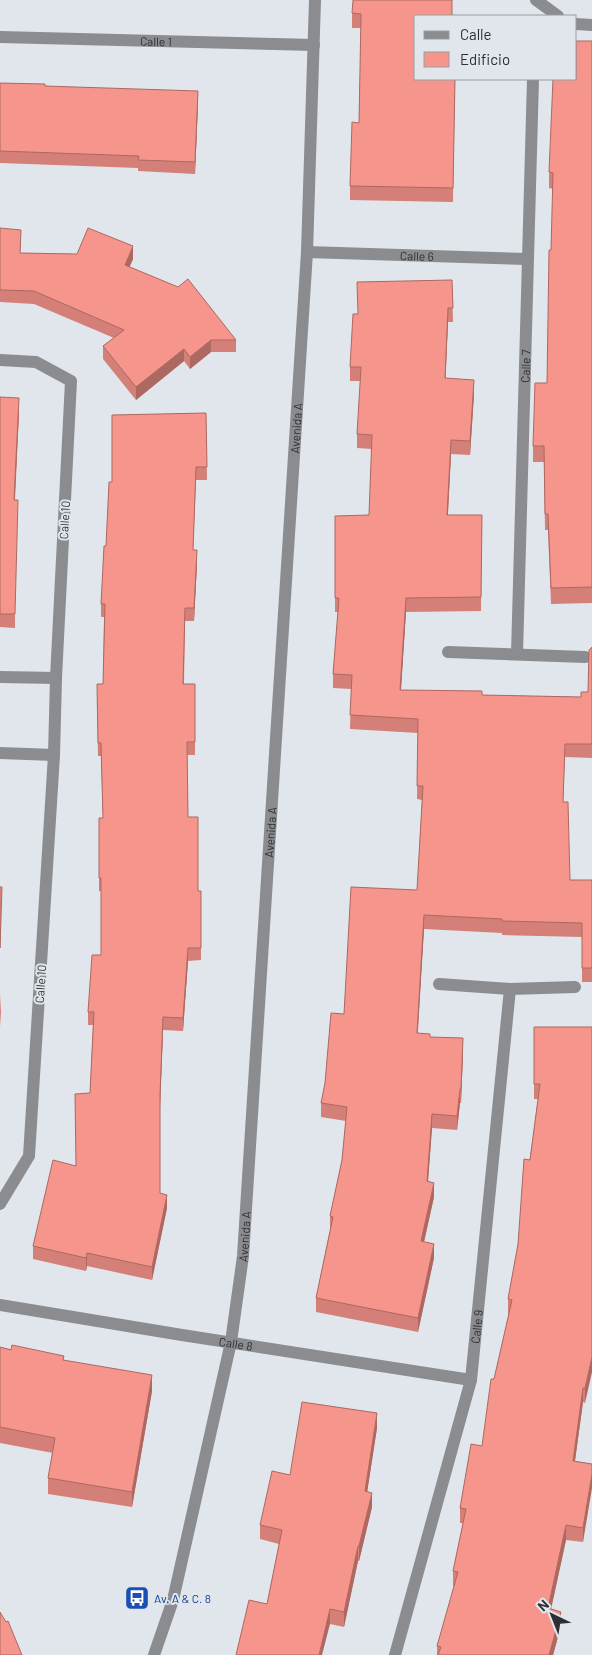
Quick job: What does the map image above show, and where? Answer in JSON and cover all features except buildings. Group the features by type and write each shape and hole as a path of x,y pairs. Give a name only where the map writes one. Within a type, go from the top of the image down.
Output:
{"street":[{"name":"Avenida A","path":"154,1655 173,1600 231,1342 243,1256 307,252 315,0"},
{"path":"536,0 557,15"},
{"path":"577,24 592,25"},
{"name":"Calle 1","path":"0,37 314,45"},
{"name":"Calle 7","path":"517,654 533,80"},
{"name":"Calle 6","path":"307,252 527,259"},
{"name":"Calle 10","path":"0,360 36,362 72,381 56,678 54,755 29,1156 0,1204"},
{"path":"448,652 585,657"},
{"path":"0,677 56,678"},
{"path":"0,753 54,755"},
{"path":"439,984 510,988 575,987"},
{"name":"Calle 9","path":"395,1655 472,1380 510,988"},
{"name":"Calle 8","path":"0,1305 472,1380"}],"place":[{"name":"Av. A & C. 8","path":"137,1598"}]}
